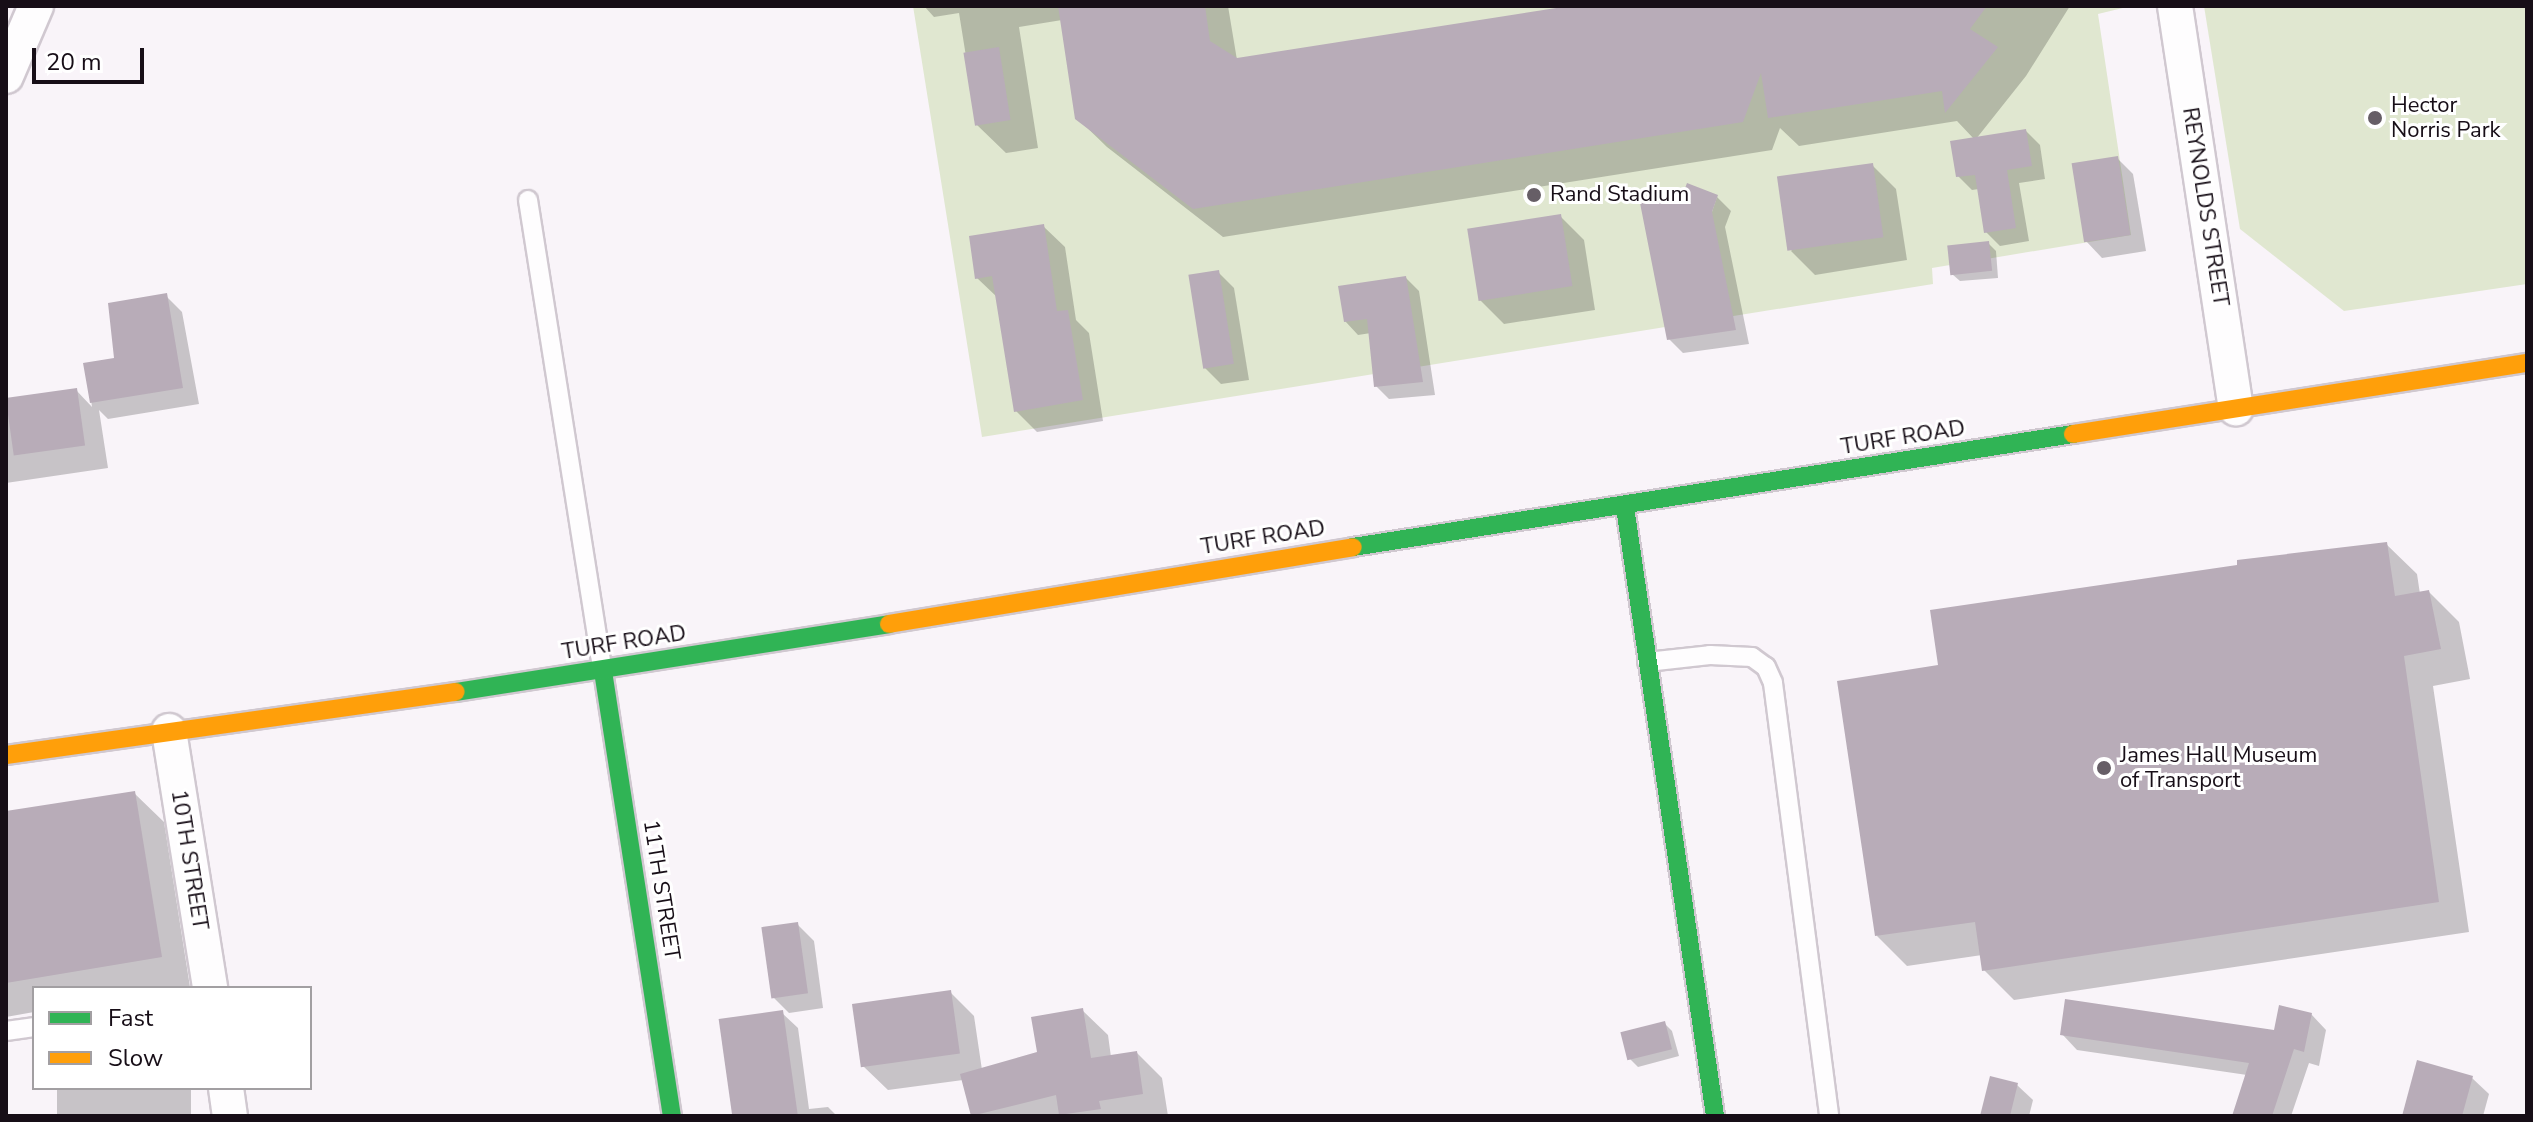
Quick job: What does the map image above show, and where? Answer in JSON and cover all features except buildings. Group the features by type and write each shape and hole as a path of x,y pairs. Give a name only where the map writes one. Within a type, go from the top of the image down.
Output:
{"main road":[{"name":"TURF ROAD","path":"6,755 603,671 1505,522 1625,507 2527,363"},
{"path":"1625,507 1715,1116"},
{"name":"11TH STREET","path":"603,671 672,1116"}],"street":[{"path":"6,76 36,6"},
{"name":"REYNOLDS STREET","path":"2175,6 2236,408"},
{"name":"10TH STREET","path":"169,731 210,986"},
{"path":"226,1090 230,1116"}],"lane":[{"path":"528,200 603,671"},
{"path":"1647,662 1734,654 1759,662 1773,683 1829,1116"},
{"path":"6,1031 32,1027"}],"green space":[{"name":"Rand Stadium","path":"913,6 2131,6 2098,14 2131,235 1932,268 1933,284 982,437"},
{"name":"Hector Norris Park","path":"2204,6 2527,6 2527,284 2344,311 2240,229"}],"traffic: fast":[{"path":"1353,547 2073,434"},
{"path":"1625,507 1715,1116"},
{"path":"456,692 889,624"},
{"path":"603,671 672,1116"}],"traffic: slow":[{"path":"2073,434 2527,363"},
{"path":"889,624 1353,547"},
{"path":"6,755 456,692"}],"place":[{"name":"Hector Norris Park","path":"2375,118"},
{"name":"Rand Stadium","path":"1534,195"},
{"name":"James Hall Museum of Transport","path":"2104,768"}]}
